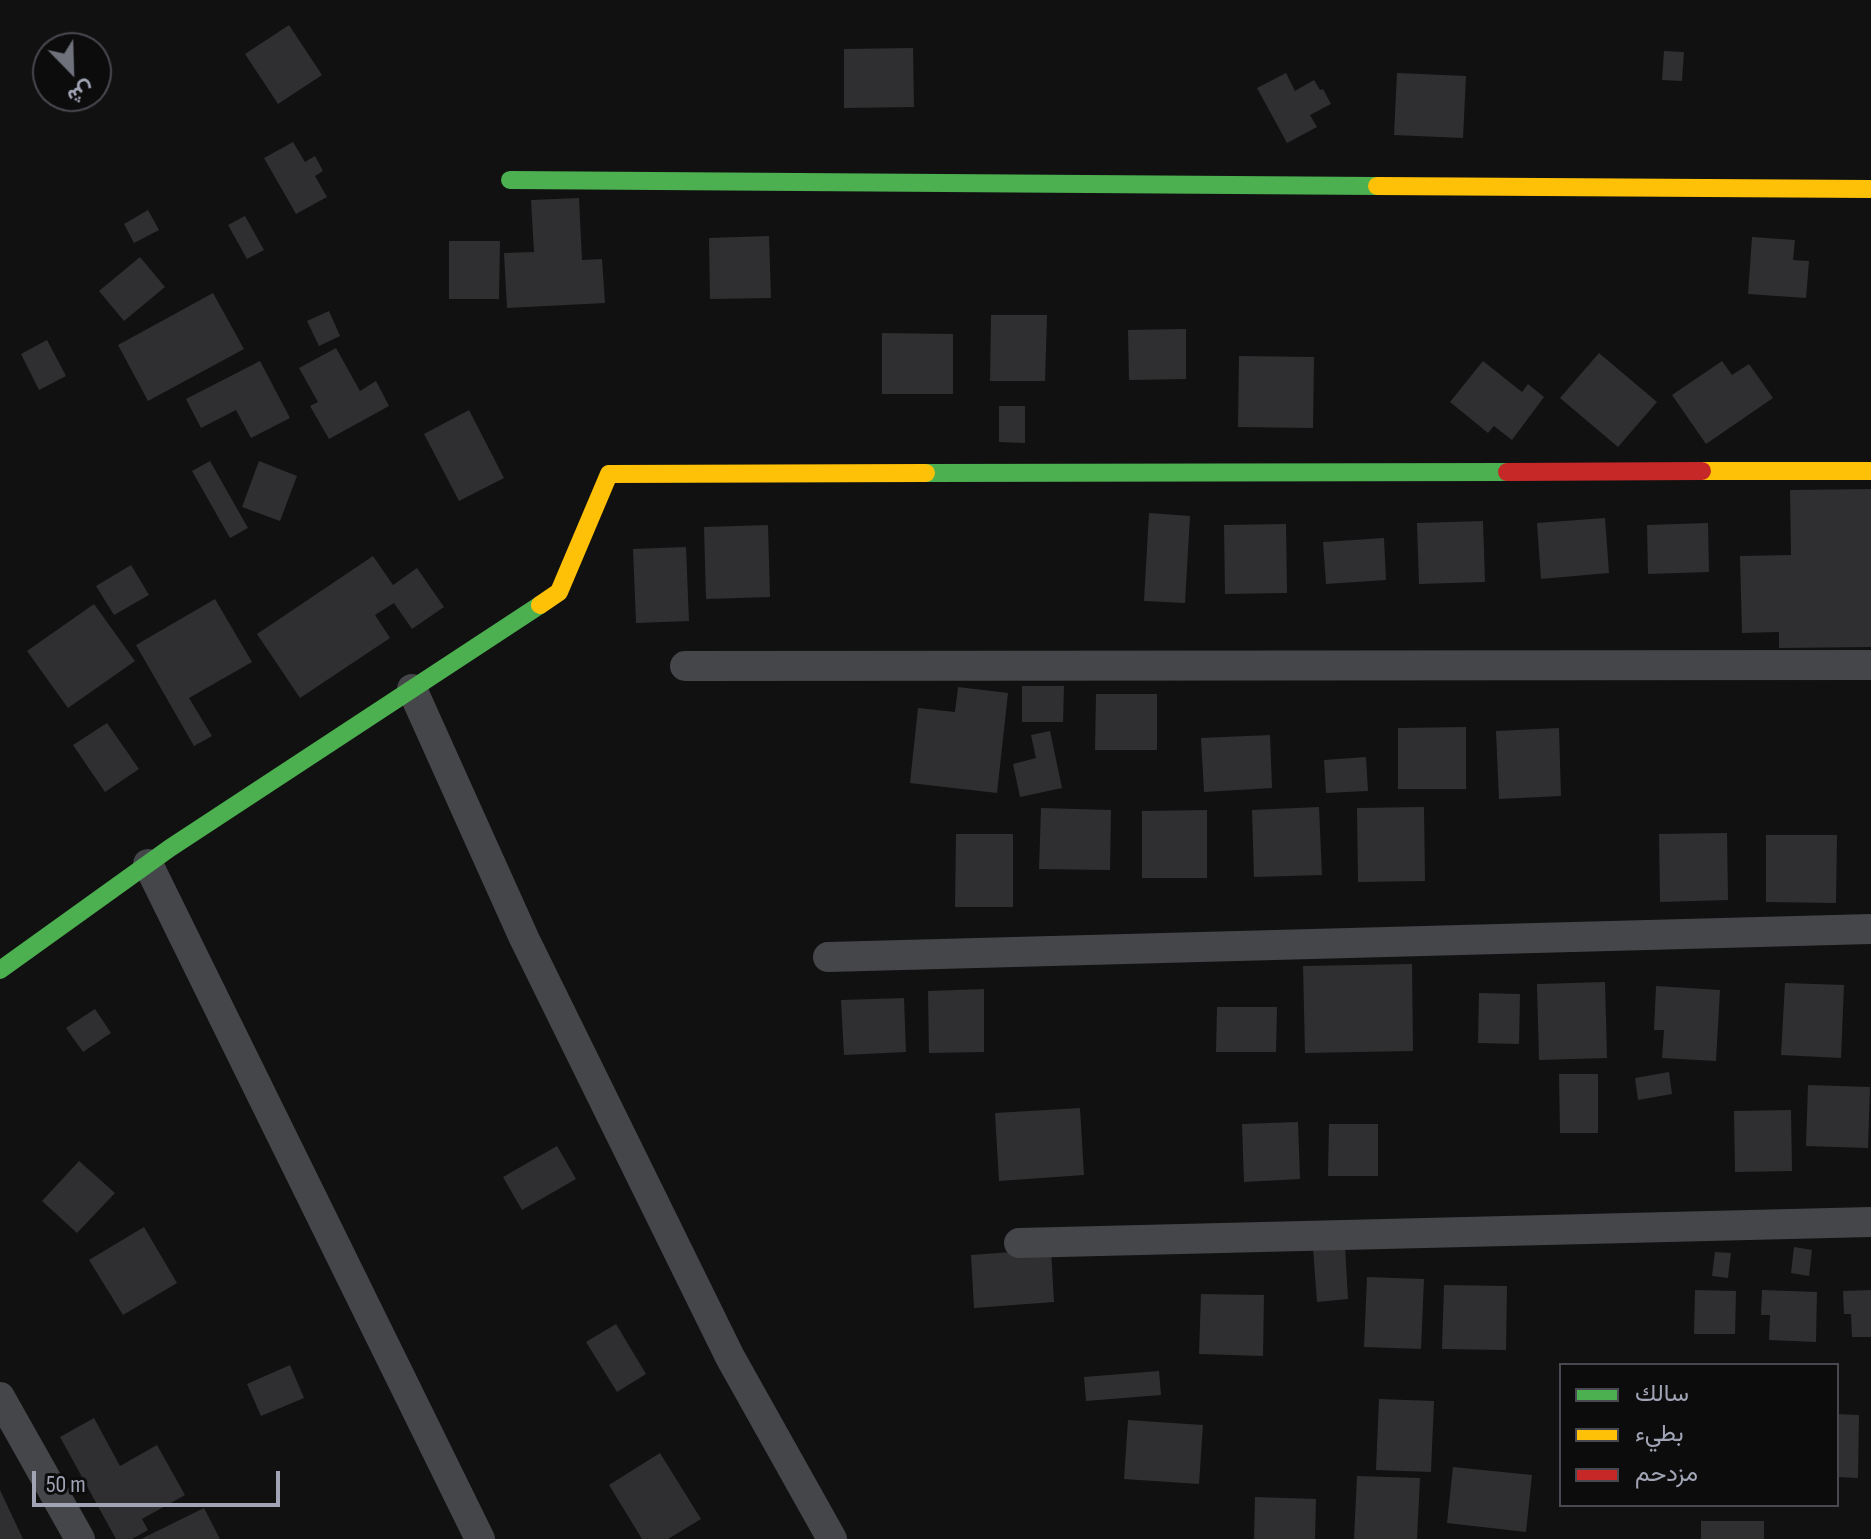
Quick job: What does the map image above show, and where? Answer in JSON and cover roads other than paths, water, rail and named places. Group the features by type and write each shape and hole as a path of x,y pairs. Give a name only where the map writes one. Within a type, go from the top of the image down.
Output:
{"street":[{"path":"510,180 1871,189"},
{"path":"0,970 148,864 559,592 609,474 1871,471"},
{"path":"685,666 1871,665"},
{"path":"412,689 524,938 723,1343 832,1539"},
{"path":"148,864 480,1539"},
{"path":"828,957 1871,929"},
{"path":"1019,1243 1871,1222"},
{"path":"0,1397 80,1539"}]}
